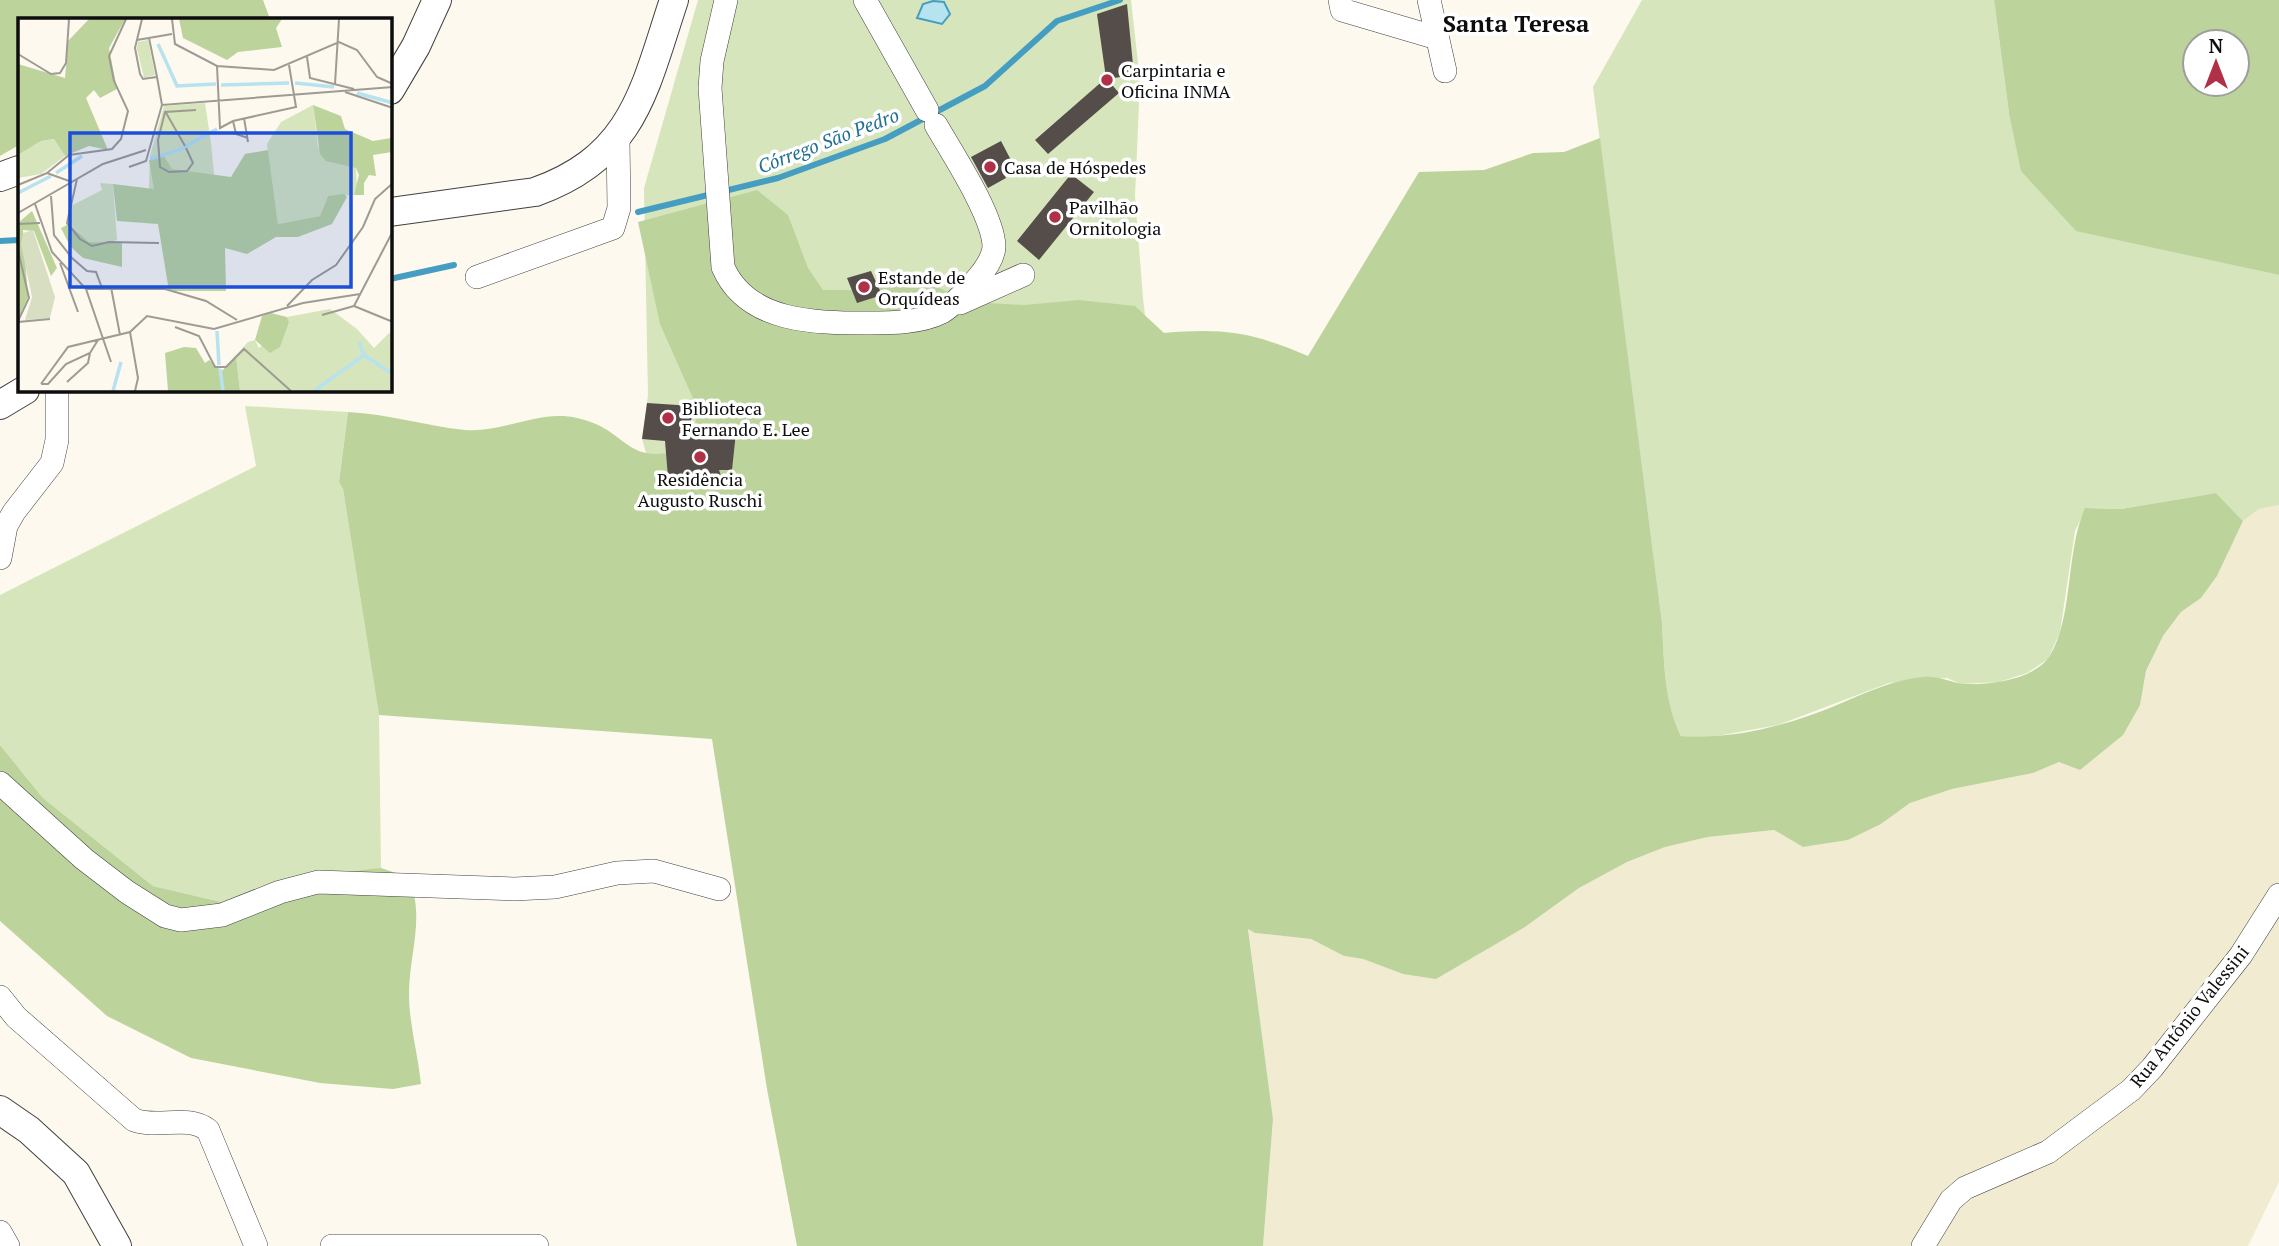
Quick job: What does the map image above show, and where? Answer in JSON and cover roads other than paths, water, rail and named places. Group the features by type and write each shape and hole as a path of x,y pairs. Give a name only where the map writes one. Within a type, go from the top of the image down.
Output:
{"street":[{"path":"392,86 437,0"},
{"path":"392,212 535,192 576,174 618,140 645,89 674,0"},
{"path":"726,0 712,61 710,88 723,267 729,280 754,303 773,313 803,321 880,323 929,317 1023,275"},
{"path":"865,0 970,186 994,246 982,273 944,310"},
{"path":"1340,0 1342,10 1437,38"},
{"path":"1429,0 1445,71"},
{"path":"477,277 589,239 612,228 619,208 618,140"},
{"path":"0,177 18,170"},
{"path":"0,558 6,526 52,463 57,440 57,392"},
{"path":"0,783 116,884 165,916 181,920 222,915 280,892 318,882 514,889 555,887 617,873 654,871 719,890"},
{"name":"Rua Antônio Valessini","path":"1923,1246 1951,1200 1965,1188 2048,1152 2131,1090 2152,1068 2241,955 2279,895"},
{"path":"0,997 16,1017 134,1121 156,1125 195,1122 208,1130 256,1246"},
{"path":"0,1110 29,1130 76,1173 117,1246"},
{"path":"0,1232 8,1246"},
{"path":"334,1246 537,1246"}],"water":[{"path":"944,2 950,14 942,24 917,18 923,4"}],"waterway":[{"name":"Córrego São Pedro","path":"638,212 778,178 885,139 985,86 1057,21 1120,0"},
{"name":"Córrego São Pedro","path":"0,241 18,240"},
{"name":"Córrego São Pedro","path":"392,279 454,265"}],"place":[{"name":"Carpintaria e Oficina INMA","path":"1107,80"},
{"name":"Casa de Hóspedes","path":"990,167"},
{"name":"Pavilhão Ornitologia","path":"1055,217"},
{"name":"Estande de Orquídeas","path":"864,287"},
{"name":"Biblioteca Fernando E. Lee","path":"668,418"},
{"name":"Residência Augusto Ruschi","path":"700,457"}],"district":[{"name":"Santa Teresa","path":"1516,23"}]}
